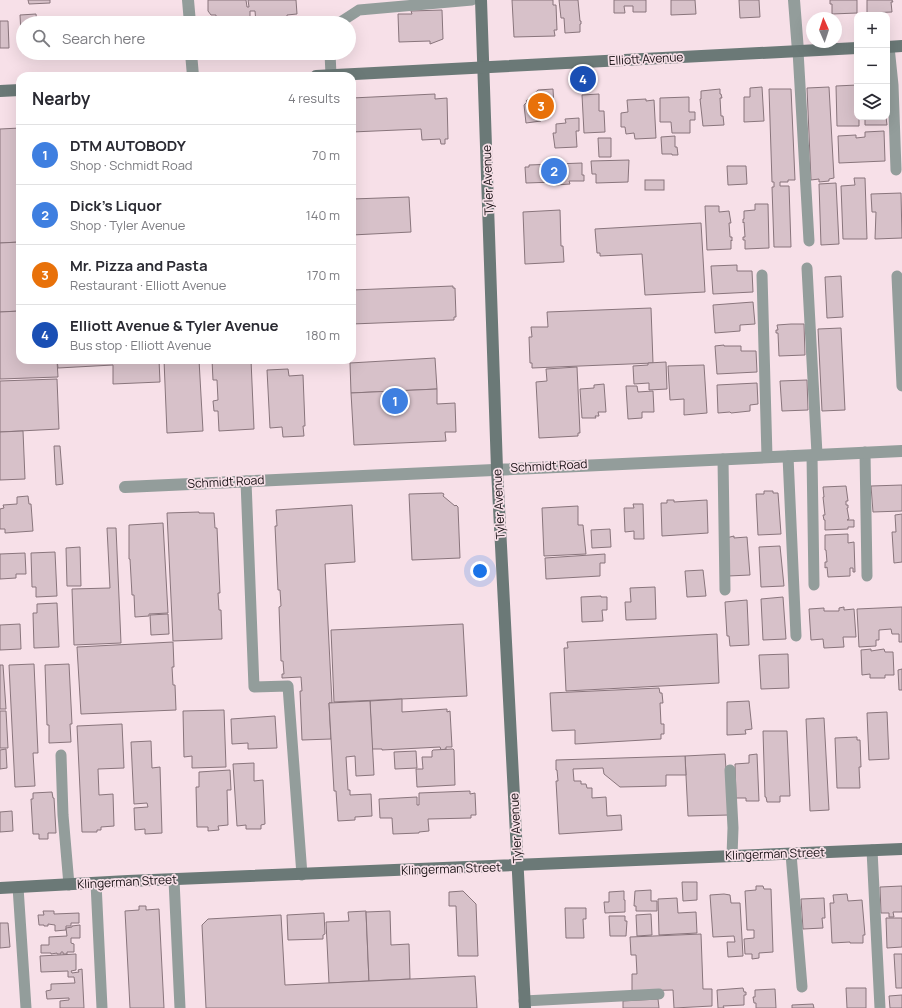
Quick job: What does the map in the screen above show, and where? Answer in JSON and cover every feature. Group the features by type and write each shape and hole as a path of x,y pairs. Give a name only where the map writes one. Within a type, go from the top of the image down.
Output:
{"street":[{"path":"188,0 189,16"},
{"name":"Tyler Avenue","path":"481,0 497,469 524,1005"},
{"path":"794,0 798,51"},
{"path":"890,47 902,46"},
{"name":"Elliott Avenue","path":"356,74 854,48"},
{"path":"192,60 193,72"},
{"path":"0,90 16,90"},
{"name":"Schmidt Road","path":"125,487 902,451"},
{"name":"Klingerman Street","path":"0,888 902,849"}],"lane":[{"path":"350,16 359,10 472,0"},
{"path":"888,48 893,84 896,170"},
{"path":"798,51 808,241"},
{"path":"330,60 331,72"},
{"path":"807,268 814,455 814,585"},
{"path":"762,276 767,457"},
{"path":"896,276 902,386"},
{"path":"865,452 867,576"},
{"path":"788,456 796,636"},
{"path":"723,459 725,590"},
{"path":"246,481 254,687 288,686 302,875"},
{"path":"61,754 63,815 69,884"},
{"path":"730,770 733,828 732,856"},
{"path":"872,850 880,1008"},
{"path":"791,854 802,987"},
{"path":"174,880 180,1008"},
{"path":"96,883 102,1008"},
{"path":"18,887 26,1008"},
{"path":"524,1005 659,994"}],"building":[{"path":"28,0 50,0 50,3 29,4"},
{"path":"208,0 246,0 247,7 249,7 248,0 296,0 297,14 287,16 255,16 255,11 250,11 250,16 216,16 211,15 208,11"},
{"path":"512,0 553,0 553,5 556,5 557,30 554,30 555,36 514,37"},
{"path":"559,0 578,0 581,21 580,32 565,33 564,18 561,18"},
{"path":"614,0 646,0 646,12 633,12 633,6 624,6 625,13 614,13"},
{"path":"671,0 695,0 696,14 671,15"},
{"path":"739,0 759,0 760,17 740,18"},
{"path":"830,0 857,0 857,12 842,14 842,12 832,12 832,4 830,4"},
{"path":"867,0 892,0 893,2 891,2 892,12 867,12"},
{"path":"442,10 443,39 430,44 430,41 399,42 398,14 412,14 411,11"},
{"path":"36,14 36,16 20,16"},
{"path":"0,21 8,21 9,48 0,48"},
{"path":"854,85 854,120 859,120 859,126 837,126 836,86"},
{"path":"762,87 764,121 744,122 744,97 750,97 750,88"},
{"path":"829,87 834,178 829,179 829,181 819,182 819,179 811,180 807,88"},
{"path":"553,89 554,106 541,121 526,123 524,105 527,102 526,101 538,90"},
{"path":"720,89 722,98 720,98 721,116 723,116 724,125 703,126 700,99 701,91"},
{"path":"769,89 791,89 795,180 780,182 780,186 789,186 791,247 774,247 772,187 774,187 774,182 772,182"},
{"path":"435,94 435,99 447,98 448,139 445,139 445,144 441,144 440,139 422,140 421,129 356,132 356,98"},
{"path":"599,94 599,111 604,111 605,132 584,133 582,95"},
{"path":"689,97 689,112 695,112 695,120 690,120 690,133 672,133 671,122 660,122 660,98"},
{"path":"646,99 646,101 654,100 656,138 635,139 634,133 626,134 625,127 621,127 621,113 628,112 627,100"},
{"path":"579,118 579,131 576,131 577,147 555,148 553,133 556,133 556,124 566,123 565,119"},
{"path":"865,120 886,120 887,125 865,125"},
{"path":"16,128 16,242 0,243 0,129"},
{"path":"884,131 885,161 839,163 838,136 856,135 856,138 865,137 865,132"},
{"path":"675,136 675,147 677,147 678,155 662,154 661,137"},
{"path":"598,138 611,138 611,157 599,157"},
{"path":"629,160 628,182 596,183 596,174 592,174 591,161"},
{"path":"582,163 582,175 584,175 584,181 569,181 570,184 556,185 556,182 526,183 525,167 529,167 529,165"},
{"path":"727,166 746,166 747,184 728,185"},
{"path":"854,178 865,178 867,239 843,239 841,186 855,185"},
{"path":"645,180 664,180 664,190 645,190"},
{"path":"836,183 839,244 821,245 819,184"},
{"path":"901,193 902,238 875,239 876,212 872,212 871,194"},
{"path":"409,197 411,232 356,235 356,199"},
{"path":"755,204 768,204 769,248 745,249 745,240 743,240 743,237 745,237 744,222 743,223 744,211 755,210"},
{"path":"705,206 719,206 719,212 729,211 731,223 729,223 730,237 732,237 731,249 707,250"},
{"path":"560,210 561,246 563,246 564,262 525,264 523,212"},
{"path":"701,223 705,292 645,295 642,254 600,256 600,253 597,253 595,229"},
{"path":"16,242 16,311 0,312 0,243"},
{"path":"737,265 737,271 752,271 753,292 713,294 711,266"},
{"path":"841,276 843,317 827,318 825,277"},
{"path":"453,286 453,288 455,288 456,317 454,317 454,320 356,324 356,290"},
{"path":"753,302 755,324 740,325 740,331 715,333 713,305"},
{"path":"651,308 653,363 532,368 532,363 530,363 529,337 532,337 531,327 548,327 547,312"},
{"path":"16,311 16,364 57,364 58,377 0,379 0,312"},
{"path":"804,324 805,355 779,356 778,333 776,333 776,330 778,330 777,325"},
{"path":"841,328 845,410 822,411 818,329"},
{"path":"715,346 741,346 741,351 756,351 757,372 717,374"},
{"path":"435,358 437,389 351,393 350,364 356,364 356,363"},
{"path":"666,362 667,389 649,390 649,383 634,384 633,366"},
{"path":"58,364 159,364 160,382 113,384 113,365 58,368"},
{"path":"164,364 199,364 203,431 167,433"},
{"path":"212,364 251,364 254,429 219,431 218,411 214,411 213,401 218,400 217,380 213,380"},
{"path":"704,365 707,413 684,415 684,399 670,400 668,366"},
{"path":"577,367 580,433 578,433 578,436 539,438 536,382 547,381 546,369"},
{"path":"288,369 289,376 303,375 304,436 283,437 282,427 270,428 267,370"},
{"path":"57,379 59,429 0,432 0,381"},
{"path":"807,380 808,410 782,411 780,381"},
{"path":"757,383 758,404 750,405 750,411 718,413 717,385"},
{"path":"604,384 606,412 598,412 599,416 595,416 596,418 582,418 580,389 594,388 594,385"},
{"path":"626,386 637,386 638,392 653,391 654,412 642,412 642,418 628,419"},
{"path":"437,389 437,404 455,403 456,432 445,432 446,441 354,445 351,393"},
{"path":"23,431 25,479 0,480 0,432"},
{"path":"54,446 60,446 63,484 56,485"},
{"path":"902,485 902,511 873,512 871,486"},
{"path":"846,486 848,501 846,501 846,505 848,505 847,508 849,519 847,520 854,520 854,527 848,527 848,529 825,530 825,520 823,515 825,515 823,487"},
{"path":"764,491 773,491 773,493 778,493 781,534 758,535 756,494 764,494"},
{"path":"409,494 444,494 443,496 458,507 460,558 412,560"},
{"path":"28,496 29,504 31,504 33,531 5,533 5,529 0,529 0,509 4,508 3,505 17,504 17,497"},
{"path":"667,500 674,500 674,502 707,500 708,533 662,536 661,503 667,503"},
{"path":"633,504 643,504 644,539 634,539 634,531 625,532 624,508 634,508"},
{"path":"352,505 355,562 325,564 332,703 329,703 331,739 302,740 300,691 302,691 301,677 282,678 282,674 284,674 283,661 281,661 279,607 281,606 280,590 278,590 275,526 277,526 276,510"},
{"path":"578,506 578,525 583,525 586,554 544,556 542,508"},
{"path":"167,513 214,513 215,528 217,528 220,593 218,593 219,610 221,610 222,639 173,641"},
{"path":"902,514 902,562 894,563 892,532 896,532 895,515"},
{"path":"163,523 168,613 149,614 149,616 135,617 134,595 132,595 129,559 129,525"},
{"path":"107,528 116,528 121,643 74,645 72,589 110,588"},
{"path":"610,529 611,547 592,548 591,530"},
{"path":"848,534 848,543 854,542 855,572 853,572 853,568 850,568 850,576 828,577 827,567 825,568 825,562 827,562 825,535"},
{"path":"734,536 734,538 747,537 750,575 728,576 726,538"},
{"path":"780,546 784,586 761,587 759,547"},
{"path":"80,547 81,586 67,586 66,548"},
{"path":"55,552 57,596 36,597 36,587 32,587 31,553"},
{"path":"25,553 26,574 16,574 16,578 0,579 0,554"},
{"path":"605,554 605,563 600,563 600,576 546,579 545,558"},
{"path":"703,570 706,596 687,597 685,571"},
{"path":"655,587 656,619 626,620 625,602 631,602 630,588"},
{"path":"581,597 607,597 607,610 602,610 603,621 582,622"},
{"path":"783,597 786,639 763,640 761,599"},
{"path":"747,600 749,645 730,646 729,636 727,636 725,602"},
{"path":"57,603 59,647 34,648 33,613 37,613 37,604"},
{"path":"844,607 844,610 854,609 856,637 843,637 844,647 824,648 823,639 811,640 809,609 824,608 824,611 839,611 839,608"},
{"path":"902,607 902,642 899,642 899,634 892,634 891,629 879,630 879,640 876,640 876,646 859,647 857,609"},
{"path":"168,614 169,634 151,635 150,615"},
{"path":"20,624 21,649 0,650 0,625"},
{"path":"463,624 467,696 334,702 331,630"},
{"path":"717,634 719,683 566,691 564,648 568,648 567,642"},
{"path":"173,642 174,667 172,667 173,685 175,685 176,710 81,714 77,647"},
{"path":"871,649 871,651 884,649 885,652 893,652 894,675 885,675 885,678 870,678 870,674 862,675 861,650"},
{"path":"788,654 789,688 761,689 759,655"},
{"path":"34,664 38,753 33,753 35,786 15,787 9,665"},
{"path":"69,664 72,724 70,724 71,742 49,743 45,665"},
{"path":"0,665 3,665 6,709 0,709"},
{"path":"902,669 902,690 899,690 898,670"},
{"path":"659,688 660,693 662,693 663,703 660,703 661,724 664,724 664,734 661,734 661,739 575,744 575,730 552,731 550,693"},
{"path":"402,699 402,712 447,709 447,712 450,711 452,747 446,747 446,749 441,750 440,747 382,750 372,749 370,701"},
{"path":"370,701 374,775 356,776 355,756 346,757 348,790 350,790 350,795 371,794 372,816 355,817 355,820 338,821 336,791 334,791 329,703"},
{"path":"749,701 752,729 745,730 746,734 727,735 727,702"},
{"path":"224,710 226,767 192,768 192,756 184,757 183,711"},
{"path":"0,711 6,711 8,748 0,748"},
{"path":"887,712 889,759 869,760 867,713"},
{"path":"275,716 277,748 248,749 248,743 232,744 231,719"},
{"path":"824,718 829,810 810,811 806,719"},
{"path":"122,724 124,768 98,769 99,795 113,794 114,826 101,827 101,830 97,830 97,832 82,832 77,726"},
{"path":"763,731 787,731 790,796 780,796 780,802 767,802 765,797"},
{"path":"857,737 857,740 860,740 860,788 837,788 835,738"},
{"path":"151,741 152,768 160,767 162,833 145,834 145,829 135,830 134,808 148,807 147,803 134,804 131,742"},
{"path":"6,749 7,768 0,769 0,750"},
{"path":"453,749 455,785 417,787 416,769 423,769 422,757 432,757 433,750"},
{"path":"416,751 417,768 395,769 394,752"},
{"path":"725,754 729,815 688,816 685,756"},
{"path":"757,754 759,801 746,801 746,798 736,798 735,764 749,763 749,755"},
{"path":"685,756 686,775 666,775 666,786 620,787 604,774 603,768 573,769 574,781 581,781 581,784 586,784 587,788 592,788 592,798 606,797 607,816 621,815 622,830 559,834 556,760"},
{"path":"254,763 254,781 263,780 265,824 261,825 261,829 246,829 246,825 237,826 233,764"},
{"path":"230,770 231,790 227,790 228,825 218,826 219,830 208,831 208,827 197,827 196,787 199,787 199,772"},
{"path":"470,791 470,794 475,793 476,815 471,815 471,818 428,819 429,831 393,834 392,818 380,818 379,799 417,797 417,805 419,805 419,793"},
{"path":"52,792 54,798 56,833 48,833 48,839 39,839 39,834 33,834 31,799 33,799 33,793"},
{"path":"12,811 13,831 0,832 0,812"},
{"path":"682,882 697,882 697,900 683,901"},
{"path":"756,886 763,886 764,889 771,889 773,952 759,953 759,958 752,959 752,954 745,954 744,939 754,938 754,930 747,930 745,891 756,890"},
{"path":"902,886 902,912 893,912 894,917 889,917 889,913 881,913 880,887"},
{"path":"651,890 651,901 657,901 657,911 636,911 636,906 634,906 635,891"},
{"path":"463,891 476,904 478,956 458,956 456,906 449,906 449,892"},
{"path":"624,891 625,912 605,913 604,902 609,902 609,892"},
{"path":"847,894 848,901 862,900 865,935 863,935 863,943 832,943 830,903 834,903 833,895"},
{"path":"710,895 730,895 731,903 740,903 743,956 728,957 727,942 735,942 734,936 713,937"},
{"path":"677,898 678,913 696,912 697,933 659,935 658,899"},
{"path":"824,898 825,918 822,918 823,928 803,929 801,899"},
{"path":"139,906 146,906 146,910 159,909 164,1008 130,1008 125,911 139,910"},
{"path":"565,908 586,908 586,919 583,919 584,938 566,938"},
{"path":"43,911 54,911 54,914 79,913 79,923 71,923 71,926 66,926 66,930 55,931 55,925 39,925 38,915 44,915"},
{"path":"366,911 369,981 329,983 326,922 349,921 348,912"},
{"path":"390,911 391,945 409,944 410,979 369,981 366,912"},
{"path":"324,913 325,934 323,935 323,939 288,940 287,915"},
{"path":"651,914 652,935 637,936 636,915"},
{"path":"281,915 285,985 475,976 477,1008 206,1008 202,925 208,919"},
{"path":"609,916 625,916 625,921 627,921 626,936 610,936"},
{"path":"886,918 902,918 902,947 887,948"},
{"path":"0,923 8,923 10,947 0,948"},
{"path":"80,925 80,938 71,938 71,943 74,944 74,952 67,952 67,954 63,954 63,952 61,952 61,954 41,953 41,945 49,945 49,937 67,936 66,928"},
{"path":"701,934 703,989 712,989 712,1006 674,1008 673,990 632,991 632,974 637,974 636,955 631,955 630,937"},
{"path":"76,954 76,970 71,971 72,973 79,972 78,970 82,969 84,1008 60,1008 60,1001 69,1000 69,998 47,999 46,991 51,990 51,984 75,983 74,977 68,977 68,971 41,972 40,956"},
{"path":"894,954 902,954 902,988 896,988"},
{"path":"743,988 744,992 746,992 746,995 744,995 744,1005 723,1006 724,1008 718,1008 717,990"},
{"path":"846,988 866,988 866,1008 847,1008"},
{"path":"775,989 776,1008 756,1008 756,1003 754,1003 753,997 755,997 755,990"},
{"path":"902,995 902,1008 890,1008 889,996"},
{"path":"658,999 659,1008 623,1008 623,1001"},
{"path":"813,1004 814,1008 792,1008 792,1005"}],"place":[{"name":"Elliott Avenue & Tyler Avenue","path":"583,79"},
{"name":"Mr. Pizza and Pasta","path":"541,106"},
{"name":"Dick's Liquor","path":"554,171"},
{"name":"DTM AUTOBODY","path":"395,401"}]}
